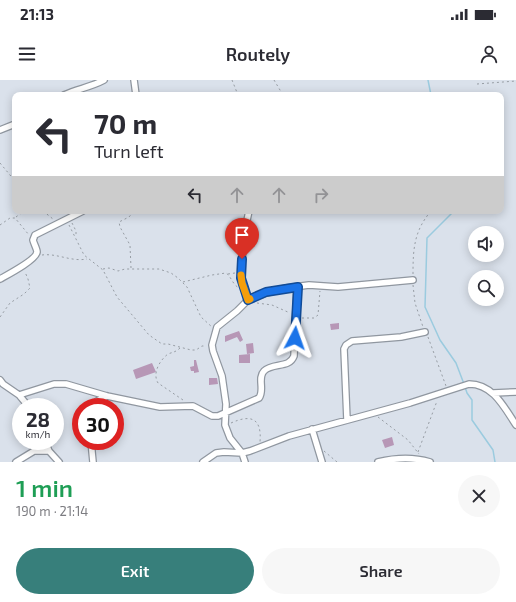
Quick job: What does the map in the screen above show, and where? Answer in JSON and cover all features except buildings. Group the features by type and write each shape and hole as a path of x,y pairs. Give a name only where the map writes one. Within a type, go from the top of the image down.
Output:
{"street":[{"path":"72,92 104,80"},
{"path":"134,80 136,92"},
{"path":"0,130 12,125"},
{"path":"0,279 35,256 37,252 33,240 35,235 78,214"},
{"path":"247,214 244,234 241,272 241,278 247,301"},
{"path":"245,462 242,453 230,438 224,425 226,404 222,376 212,344 215,332 219,325 247,301 271,291 309,285 338,288 413,280"},
{"path":"19,395 54,384 66,384 107,396 160,407 190,405 212,416 218,416 259,398 262,395 262,375 264,371 273,366 287,364 293,360 298,287"},
{"path":"347,420 344,349 346,345 352,341 360,339 401,337 426,332"},
{"path":"0,380 22,398"},
{"path":"204,462 216,453 242,453 289,436 373,413 469,384 477,384 493,393 499,399 516,425"},
{"path":"493,393 516,392"},
{"path":"103,398 107,396"},
{"path":"312,430 322,462"},
{"path":"92,450 93,462"},
{"path":"16,462 34,451 49,451 59,462"},
{"path":"378,462 398,459 422,460 430,462"}],"path":[{"path":"232,80 237,92"},
{"path":"274,80 281,92"},
{"path":"477,84 516,81"},
{"path":"0,163 12,177"},
{"path":"0,226 10,218 16,218 21,214"},
{"path":"46,214 51,218 65,220 76,230 75,237"},
{"path":"131,269 129,242 120,227 119,222 132,214"},
{"path":"429,214 418,230 414,246 413,280 415,303 447,390"},
{"path":"16,218 33,240"},
{"path":"65,220 75,237 80,250 87,259 95,263 103,270 117,297 149,335 162,344 168,344 194,351 202,346 212,344"},
{"path":"35,256 45,254 70,259 87,259"},
{"path":"0,316 10,303 30,288 26,274 20,266"},
{"path":"103,270 109,268 118,271 131,269 164,270 171,273 183,282 191,294 201,318 210,324 215,332"},
{"path":"183,282 222,273 228,274 241,272"},
{"path":"228,274 235,286 244,290"},
{"path":"247,301 272,305 296,316 308,319 314,318 318,314 320,306 320,286"},
{"path":"180,347 178,350 169,354 161,361 158,367 156,380 174,395 190,405"},
{"path":"418,452 436,404 438,393"},
{"path":"373,413 408,440 418,452 422,460"},
{"path":"224,425 239,420 252,418 258,425 260,438 259,448"},
{"path":"317,447 338,462"}],"waterway":[{"path":"428,80 430,92"},
{"path":"451,214 427,238 425,307 440,340 456,363 464,384"},
{"path":"465,387 472,400 472,420 493,450 495,462"}],"slow traffic":[{"path":"241,275 244,290 248,300 250,299"}],"route":[{"path":"242,259 241,278 248,300 266,292 298,287 295,338"}]}
